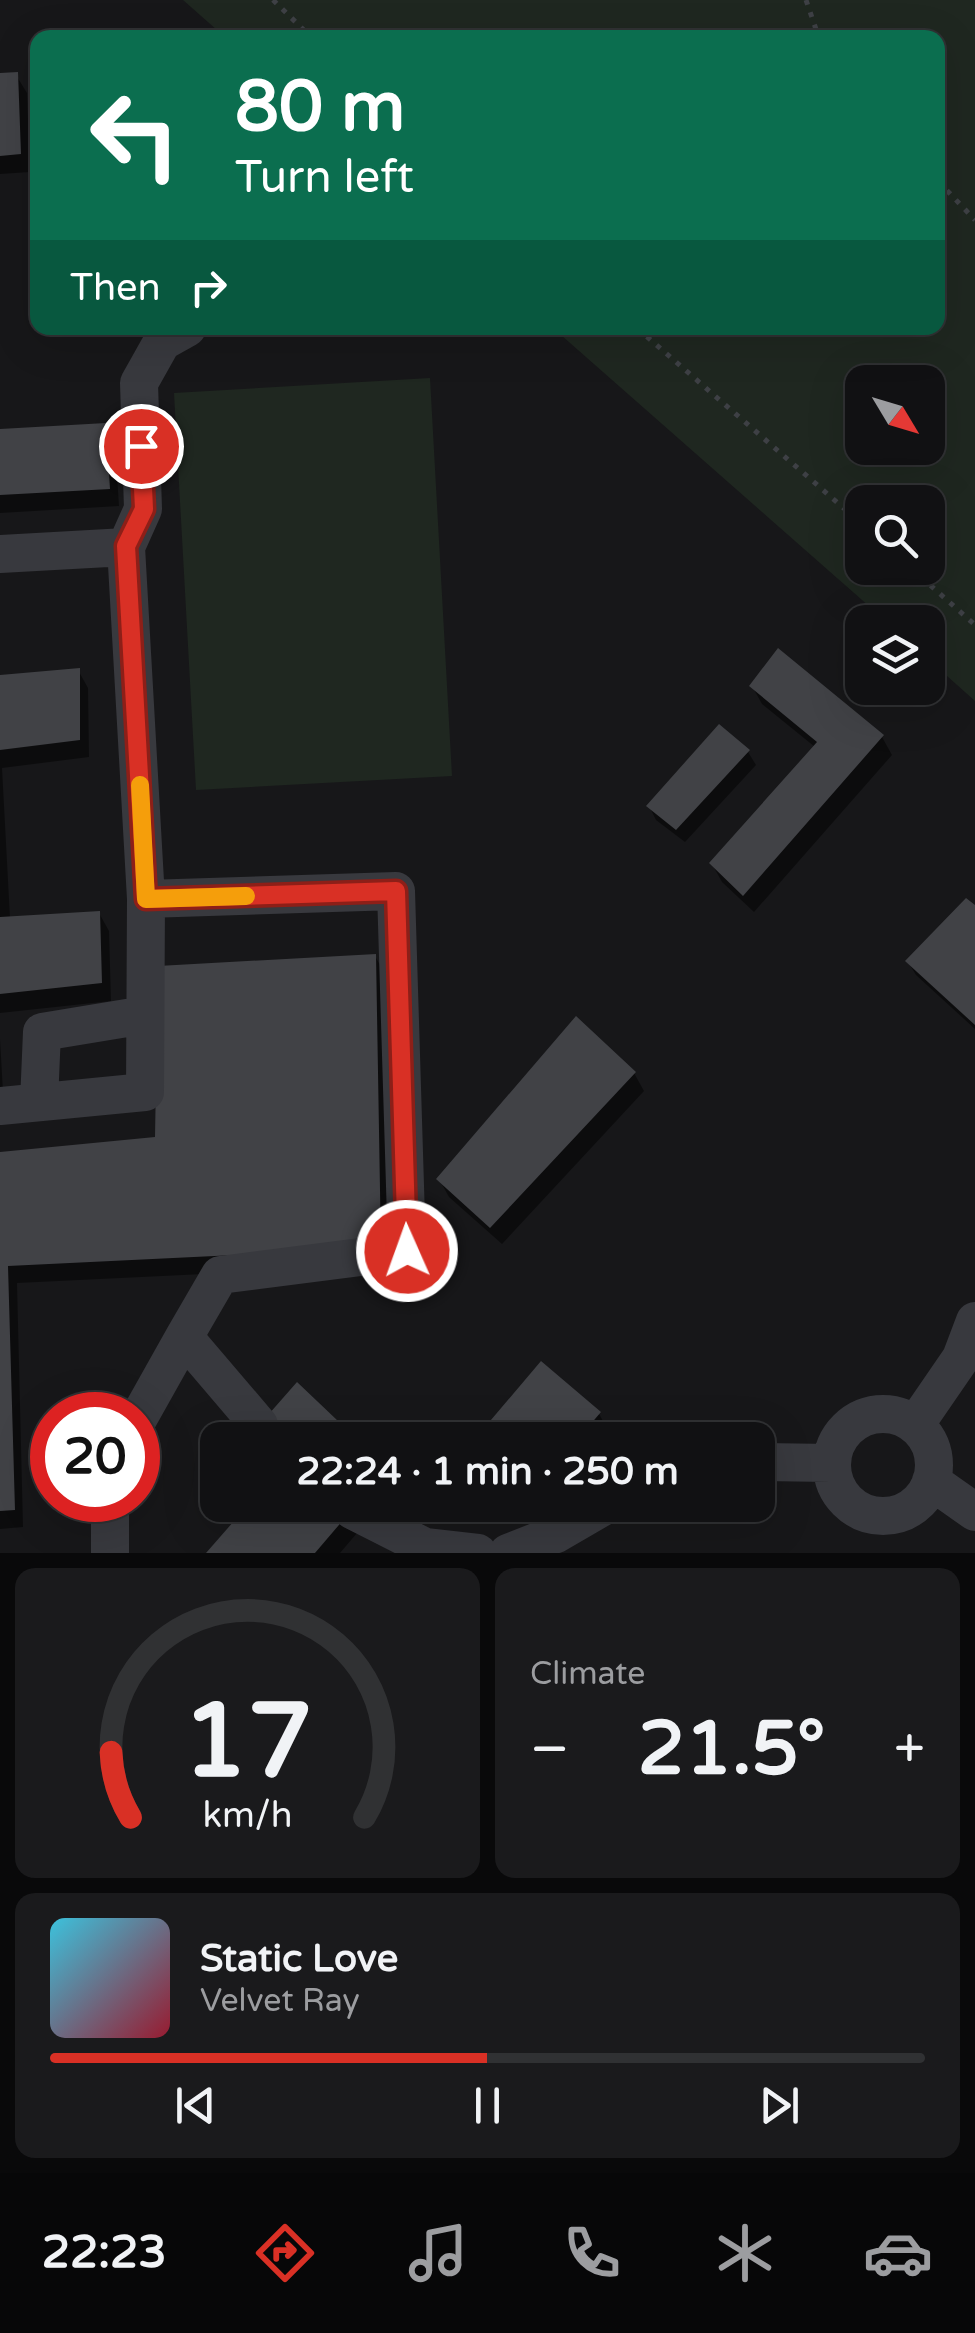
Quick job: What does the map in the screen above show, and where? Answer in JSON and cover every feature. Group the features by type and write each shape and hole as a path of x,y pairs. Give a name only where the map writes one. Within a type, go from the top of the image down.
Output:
{"lane":[{"path":"0,1106 144,1092 146,899 126,546 144,509 139,383 162,342 174,335"},
{"path":"0,554 126,546"},
{"path":"146,899 396,891 407,1251 220,1274 153,1392"},
{"path":"40,1102 42,1032 145,1015"},
{"path":"915,1426 961,1358 975,1320"},
{"path":"184,1337 257,1422"},
{"path":"889,1414 915,1426 933,1457 930,1482 910,1508 876,1516 849,1504 833,1478 832,1463 840,1437 861,1419 889,1414"},
{"path":"775,1462 832,1463"},
{"path":"930,1482 975,1512"},
{"path":"110,1522 110,1553"},
{"path":"376,1522 425,1547 478,1553"},
{"path":"508,1553 577,1522"}],"path":[{"path":"272,0 304,30"},
{"path":"806,0 816,30"},
{"path":"945,189 975,220"},
{"path":"645,335 845,509"},
{"path":"930,585 975,625"}],"shaded area":[{"path":"183,0 975,0 975,701 945,674 945,605 868,605 561,335 945,335 945,30 217,30"},
{"path":"430,378 452,776 196,790 174,393"}],"building":[{"path":"18,72 21,154 0,156 0,73"},
{"path":"106,423 110,489 0,495 0,429"},
{"path":"778,648 884,735 743,896 709,863 817,742 749,686"},
{"path":"80,668 80,740 0,750 0,675"},
{"path":"719,724 750,750 676,830 646,806"},
{"path":"966,898 975,905 975,1025 905,961"},
{"path":"100,911 102,983 0,994 0,917"},
{"path":"376,954 381,1248 8,1266 15,1510 0,1511 0,1152 155,1137 158,966"},
{"path":"576,1016 636,1072 490,1228 436,1179"},
{"path":"541,1361 601,1412 592,1422 489,1422"},
{"path":"297,1382 339,1422 262,1422"},
{"path":"233,1522 341,1522 315,1553 206,1553"}],"slow traffic":[{"path":"140,785 146,899 246,896"}],"route":[{"path":"141,446 144,509 126,546 146,899 396,891 407,1251"}]}
